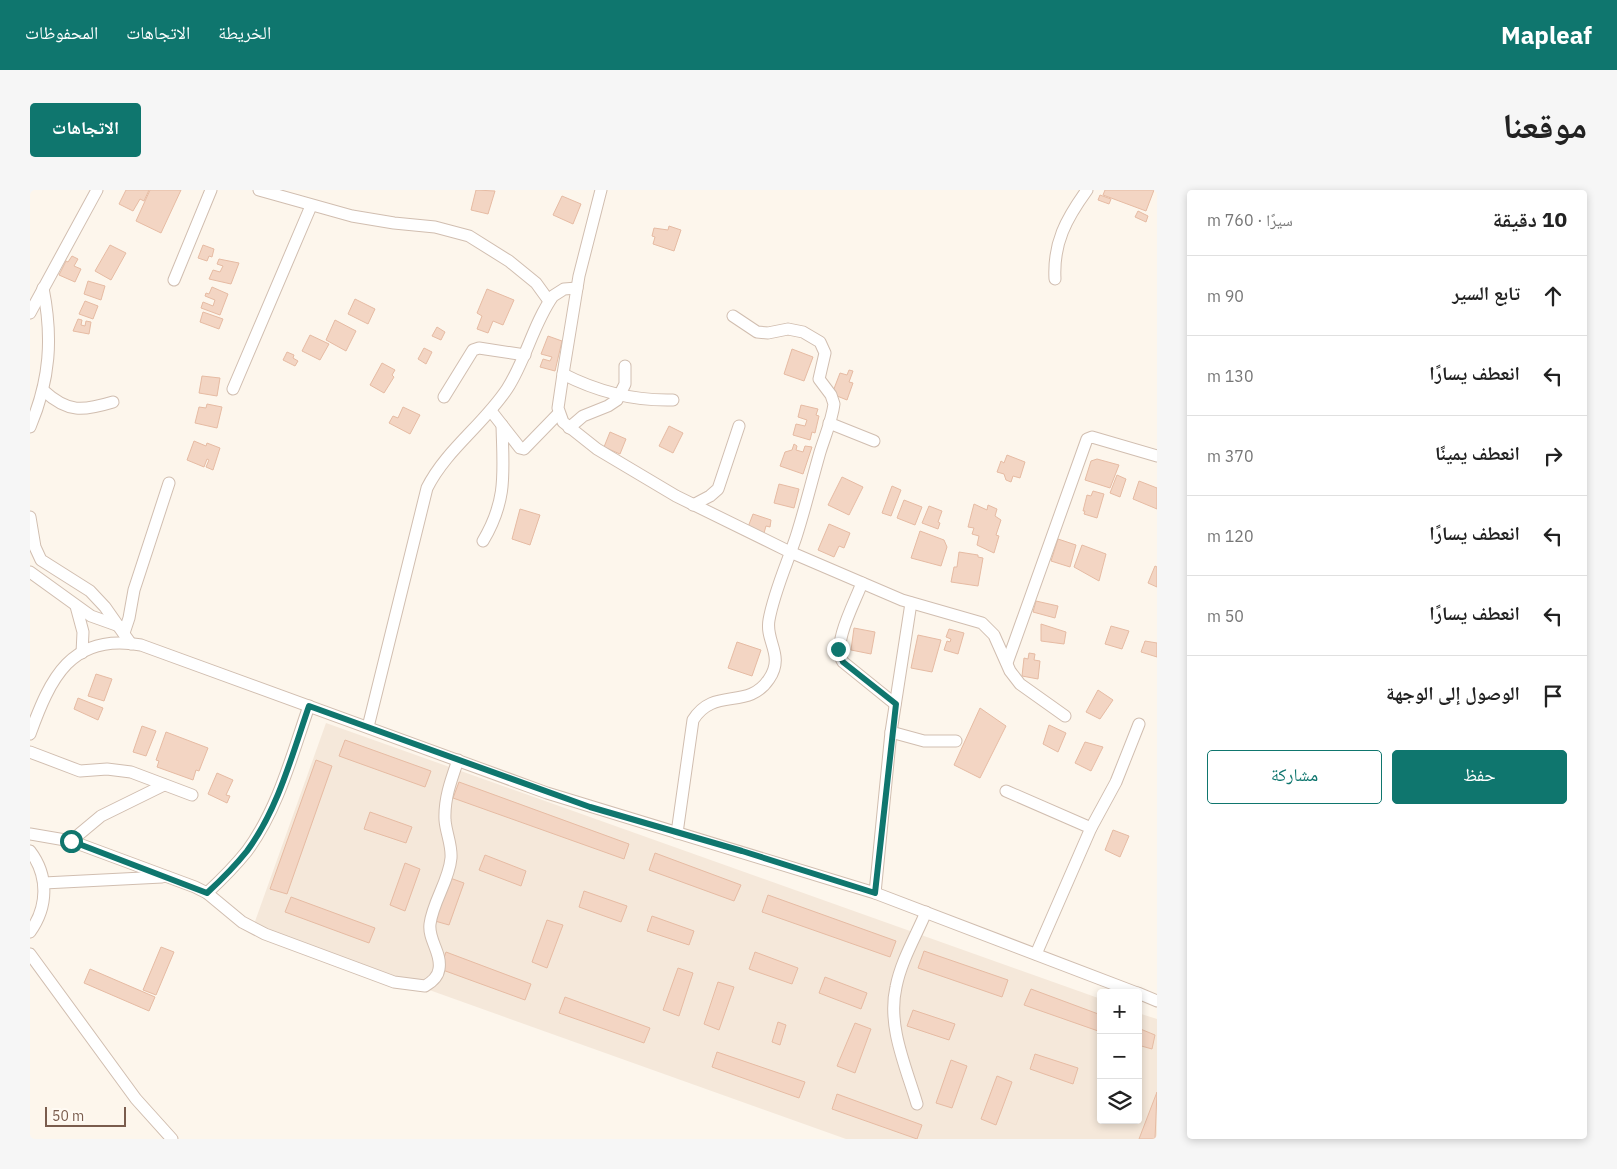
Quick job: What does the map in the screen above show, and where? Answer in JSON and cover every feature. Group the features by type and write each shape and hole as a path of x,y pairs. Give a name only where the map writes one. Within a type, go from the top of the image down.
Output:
{"street":[{"path":"30,313 97,190"},
{"path":"174,280 211,190"},
{"path":"259,190 287,194 311,206 373,220 435,226 469,236 490,247 516,266 541,288 549,301"},
{"path":"492,411 520,448 524,449 559,413 563,374 575,313 577,288 601,190"},
{"path":"1055,279 1055,257 1060,235 1066,221 1087,190"},
{"path":"233,389 311,206"},
{"path":"30,427 44,391 50,341 43,288"},
{"path":"368,727 427,488 442,463 492,411 508,388 549,301 558,291 577,288"},
{"path":"677,833 691,730 699,711 716,700 747,697 757,692 771,676 776,656 768,622 834,404 831,395 819,379 825,354 820,342 796,330 757,332 733,316"},
{"path":"444,397 473,350 479,348 524,355"},
{"path":"569,428 588,413 608,406 620,396 625,384 625,366"},
{"path":"563,374 596,389 620,396 646,400 673,400"},
{"path":"44,391 65,405 82,410 113,402"},
{"path":"559,413 569,428 612,459 693,505 790,552 862,584 910,603 987,626 994,635 1007,663 1020,684 1065,716"},
{"path":"829,423 874,441"},
{"path":"483,541 494,522 502,494 502,425"},
{"path":"693,505 710,496 718,489 739,426"},
{"path":"1007,663 1087,439 1092,437 1157,456"},
{"path":"121,630 129,618 134,590 169,482"},
{"path":"30,517 35,547 42,560 90,591 131,644"},
{"path":"30,572 91,616 121,630"},
{"path":"862,584 840,639 839,654 843,662 896,704"},
{"path":"875,893 891,732 910,603"},
{"path":"75,604 82,623 82,653"},
{"path":"30,734 44,697 55,676 72,659 106,644 131,644 150,648 581,804 742,851 875,893 1127,989"},
{"path":"207,893 241,858 263,826 276,799 309,706"},
{"path":"1036,954 1091,828 1116,782 1138,724"},
{"path":"891,732 924,741 956,741"},
{"path":"30,752 80,771 119,770 192,795"},
{"path":"30,834 71,841 168,877 207,893 242,922 265,934 394,982 425,986 436,977 439,970 440,963 431,936 430,923 449,866 450,849 445,807 449,785 458,760"},
{"path":"71,841 101,816 164,785"},
{"path":"1006,791 1091,828"},
{"path":"30,851 37,862 44,882 42,907 30,932"},
{"path":"44,882 168,877"},
{"path":"917,1104 895,1028 894,1001 899,974 926,912"},
{"path":"30,954 136,1099 172,1139"},
{"path":"1142,995 1157,1001"}],"shaded area":[{"path":"326,723 1097,998 1097,1124 1142,1124 1142,1014 1157,1019 1157,1139 846,1139 253,927"}],"building":[{"path":"126,190 149,190 144,201 140,199 133,211 119,204"},
{"path":"150,190 181,190 161,233 136,221"},
{"path":"476,190 495,191 488,214 471,210"},
{"path":"1105,190 1154,190 1146,211 1103,195"},
{"path":"1100,195 1111,199 1109,204 1098,200"},
{"path":"562,196 581,204 573,224 553,215"},
{"path":"1138,211 1148,216 1146,222 1135,217"},
{"path":"669,226 681,230 674,251 653,244 655,237 652,236 654,228 668,230"},
{"path":"110,245 126,253 111,280 95,271"},
{"path":"203,245 214,249 212,257 209,256 207,261 198,258"},
{"path":"72,256 78,259 74,266 81,269 75,282 59,275 66,261 68,262"},
{"path":"219,259 239,263 231,284 209,279 213,270 220,272 223,266 217,264"},
{"path":"88,281 105,286 101,300 84,294"},
{"path":"212,287 228,294 220,315 201,308 203,302 213,306 215,300 205,296 206,293 209,294"},
{"path":"487,289 514,300 503,325 493,321 488,333 477,329 482,316 477,313"},
{"path":"355,299 375,309 368,324 348,314"},
{"path":"85,301 98,306 93,319 79,314"},
{"path":"203,312 223,319 219,329 200,322"},
{"path":"78,319 82,320 81,325 85,326 86,321 91,322 89,334 73,331"},
{"path":"335,320 356,331 346,351 326,340"},
{"path":"437,327 445,332 441,340 432,336"},
{"path":"310,335 329,344 320,360 302,351"},
{"path":"548,336 562,341 555,371 540,367 543,359 550,361 552,357 541,354"},
{"path":"424,348 432,352 426,364 418,359"},
{"path":"792,349 813,357 804,381 784,374"},
{"path":"287,352 294,355 293,358 298,361 295,366 283,360"},
{"path":"382,363 395,370 392,375 394,377 384,393 370,385"},
{"path":"849,370 853,371 849,382 853,383 847,400 832,394 840,373 847,375"},
{"path":"202,376 220,378 217,396 199,393"},
{"path":"207,404 222,407 217,428 195,423 199,407 206,408"},
{"path":"801,405 818,409 816,415 819,416 815,433 812,432 810,440 793,435 796,424 805,426 807,420 798,417"},
{"path":"403,407 420,415 410,434 389,423 393,416 398,418"},
{"path":"669,426 683,433 673,453 659,446"},
{"path":"610,432 626,439 620,454 604,447"},
{"path":"194,441 206,446 207,443 220,448 213,470 206,467 209,460 207,459 204,467 187,460"},
{"path":"794,444 797,446 796,450 803,452 805,446 812,447 803,474 780,466 785,452 792,450"},
{"path":"1007,455 1025,462 1020,478 1013,476 1011,482 1006,480 1004,474 997,472 1001,461 1004,463"},
{"path":"1097,459 1119,465 1110,488 1085,480 1091,461"},
{"path":"1117,475 1126,479 1120,497 1110,493"},
{"path":"842,477 863,487 849,515 828,505"},
{"path":"1139,481 1157,488 1157,509 1133,499"},
{"path":"779,484 799,489 794,508 774,503"},
{"path":"892,486 901,490 891,516 882,513"},
{"path":"1093,491 1104,494 1097,518 1084,514 1085,511 1083,511 1087,495 1091,496"},
{"path":"904,500 922,507 915,525 897,518"},
{"path":"974,504 987,510 988,505 997,509 995,516 1001,520 996,535 999,536 994,553 977,545 979,536 972,534 974,528 968,527"},
{"path":"929,506 942,511 938,522 940,523 938,529 922,523"},
{"path":"520,509 540,515 530,545 512,539"},
{"path":"753,514 771,520 770,527 766,526 764,533 748,527"},
{"path":"829,524 850,533 844,548 839,546 834,557 818,550"},
{"path":"920,531 944,540 947,547 941,566 911,558"},
{"path":"1058,539 1076,545 1070,567 1051,561"},
{"path":"1082,545 1106,554 1099,581 1074,567"},
{"path":"959,552 978,555 978,557 983,558 978,586 951,582 954,567 957,567"},
{"path":"1155,566 1157,567 1157,587 1148,583"},
{"path":"1036,601 1058,606 1055,618 1033,612"},
{"path":"1041,624 1066,632 1064,644 1041,641"},
{"path":"1111,626 1129,631 1122,649 1105,644"},
{"path":"854,628 875,632 871,654 851,650"},
{"path":"949,629 964,633 958,654 944,650 947,641 950,642 951,639 946,637"},
{"path":"918,635 941,640 932,672 911,668"},
{"path":"1145,641 1157,643 1157,657 1141,652"},
{"path":"737,642 761,650 752,676 728,668"},
{"path":"1029,653 1035,654 1034,660 1040,661 1038,679 1022,676 1024,658 1028,659"},
{"path":"96,674 112,679 104,701 88,696"},
{"path":"1098,690 1113,700 1100,719 1086,712"},
{"path":"78,698 103,708 98,720 74,709"},
{"path":"980,708 1006,726 980,778 954,765"},
{"path":"1049,725 1066,733 1058,752 1043,744"},
{"path":"142,726 156,731 146,756 133,752"},
{"path":"166,732 208,748 199,771 196,770 193,780 157,767 159,761 156,760"},
{"path":"345,740 431,771 425,787 339,756"},
{"path":"1085,742 1103,747 1091,771 1075,763"},
{"path":"316,760 332,766 287,894 270,889"},
{"path":"217,773 233,780 226,795 230,796 227,803 208,794"},
{"path":"459,782 629,844 624,859 453,798"},
{"path":"370,812 412,827 406,843 364,829"},
{"path":"1113,830 1129,836 1120,857 1105,850"},
{"path":"655,853 741,885 734,901 649,870"},
{"path":"485,855 526,871 521,886 479,870"},
{"path":"405,863 420,869 405,911 390,905"},
{"path":"450,878 464,883 449,925 435,921"},
{"path":"584,891 627,906 621,922 579,907"},
{"path":"768,895 896,941 890,957 762,912"},
{"path":"291,897 375,928 369,943 285,912"},
{"path":"652,916 694,931 689,945 647,931"},
{"path":"547,920 563,925 547,968 532,962"},
{"path":"161,947 174,952 156,995 143,990"},
{"path":"924,951 1008,980 1002,997 918,968"},
{"path":"446,952 531,984 525,1000 440,969"},
{"path":"755,952 798,968 792,984 749,969"},
{"path":"678,968 693,973 679,1016 663,1010"},
{"path":"90,969 155,997 149,1011 84,983"},
{"path":"825,977 867,993 861,1009 819,993"},
{"path":"718,982 734,987 719,1030 704,1024"},
{"path":"1031,989 1097,1014 1097,1031 1024,1005"},
{"path":"565,997 650,1028 644,1043 559,1013"},
{"path":"913,1010 955,1024 949,1040 907,1026"},
{"path":"778,1022 786,1025 780,1045 772,1042"},
{"path":"855,1023 871,1029 855,1073 837,1066"},
{"path":"1142,1030 1155,1035 1152,1049 1142,1046"},
{"path":"717,1052 805,1082 799,1098 712,1067"},
{"path":"1035,1054 1078,1068 1073,1084 1030,1069"},
{"path":"951,1060 967,1066 952,1108 936,1103"},
{"path":"997,1076 1012,1082 996,1125 981,1119"},
{"path":"1157,1092 1155,1139 1139,1139"},
{"path":"837,1094 922,1125 917,1139 832,1109"}],"route":[{"path":"71,841 207,893 228,873 247,850 263,826 276,799 309,706 590,807 742,851 875,893 891,732 896,704 843,662 838,649"}]}
